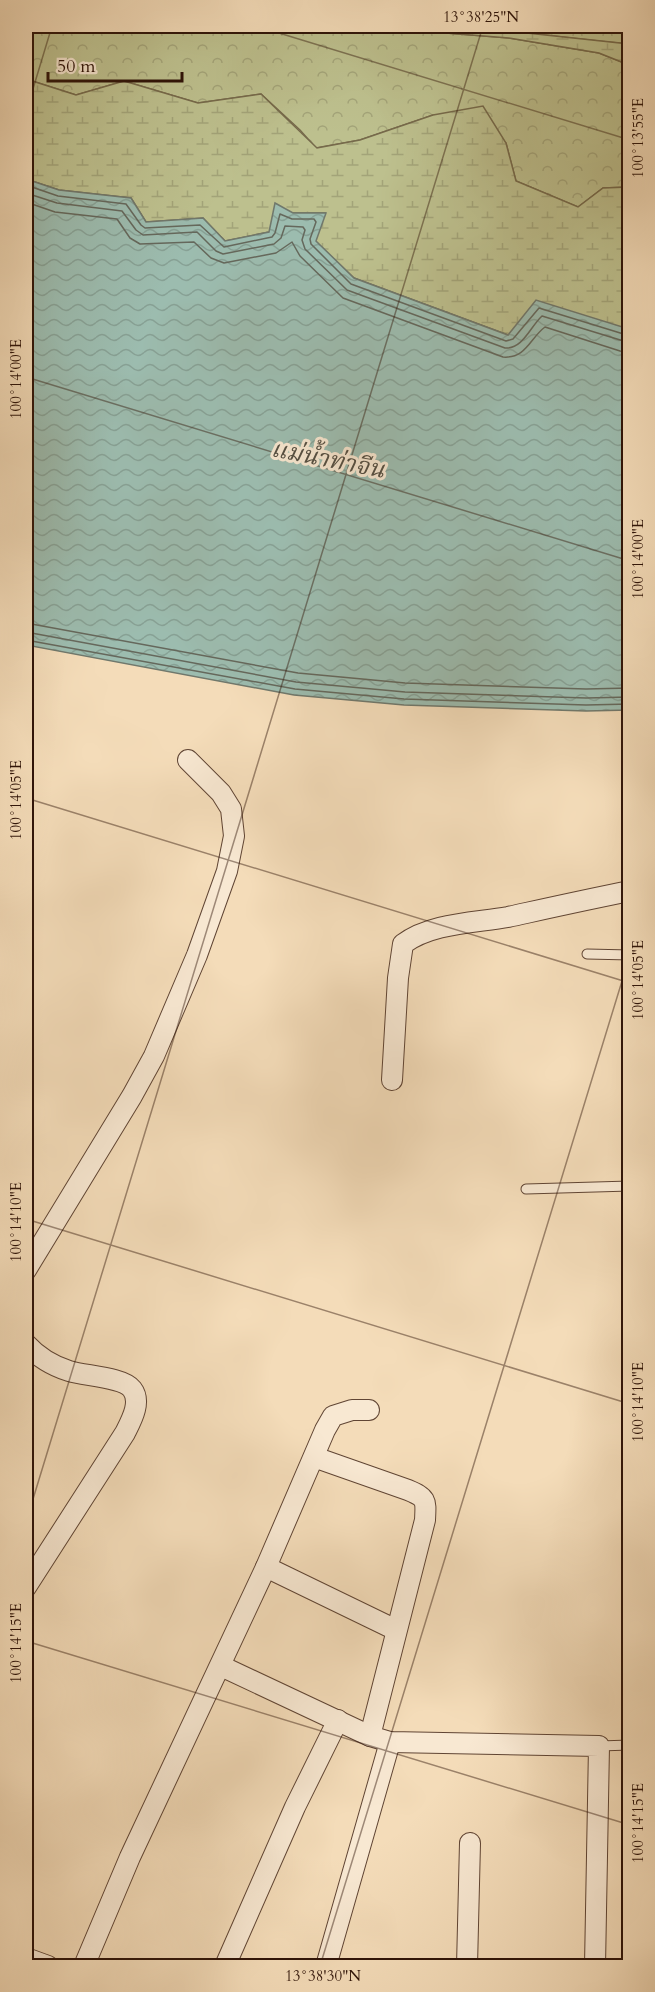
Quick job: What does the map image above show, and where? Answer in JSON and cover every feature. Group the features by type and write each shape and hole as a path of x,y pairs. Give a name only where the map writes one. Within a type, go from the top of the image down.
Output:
{"street":[{"path":"26,1270 154,1056 197,955 227,871 234,836 231,808 221,793 188,760"},
{"path":"392,1080 398,978 403,944 418,935 445,928 630,891"},
{"path":"26,1344 33,1352 68,1371 120,1382 131,1388 135,1398 134,1415 125,1433 26,1587"},
{"path":"84,1966 130,1857 221,1666 325,1430 333,1416 352,1410 369,1410"},
{"path":"314,1457 408,1490 422,1496 426,1504 425,1520 370,1736"},
{"path":"266,1567 396,1630"},
{"path":"221,1666 370,1736 390,1742 599,1746 595,1966"},
{"path":"225,1966 291,1818 338,1720"},
{"path":"326,1966 390,1742"},
{"path":"467,1966 470,1843"},
{"path":"26,1958 48,1966"}],"lane":[{"path":"588,954 630,954"},
{"path":"526,1189 630,1186"},
{"path":"599,1746 630,1745"}],"green space":[{"path":"26,26 373,26 509,38 599,53 629,65 629,187 603,188 578,207 516,181 506,143 433,115 360,140 316,148 261,94 198,103 124,81 76,95 26,79"},
{"path":"373,26 462,26 629,44 629,65 599,53 509,38"},
{"path":"462,26 629,26 629,44 608,42"},
{"path":"26,79 76,95 124,81 198,103 261,94 317,148 360,140 433,115 483,106 506,143 516,181 578,207 603,188 629,187 629,329 508,335 354,278 315,241 325,213 293,213 269,232 225,241 203,218 146,222 131,198 59,190 26,179"}],"water":[{"name":"แม่น้ำท่าจีน","path":"26,179 59,190 131,198 146,222 203,218 225,241 269,232 275,203 293,213 326,213 316,241 354,278 508,335 536,300 629,329 629,710 586,711 404,705 294,695 26,645"}]}
